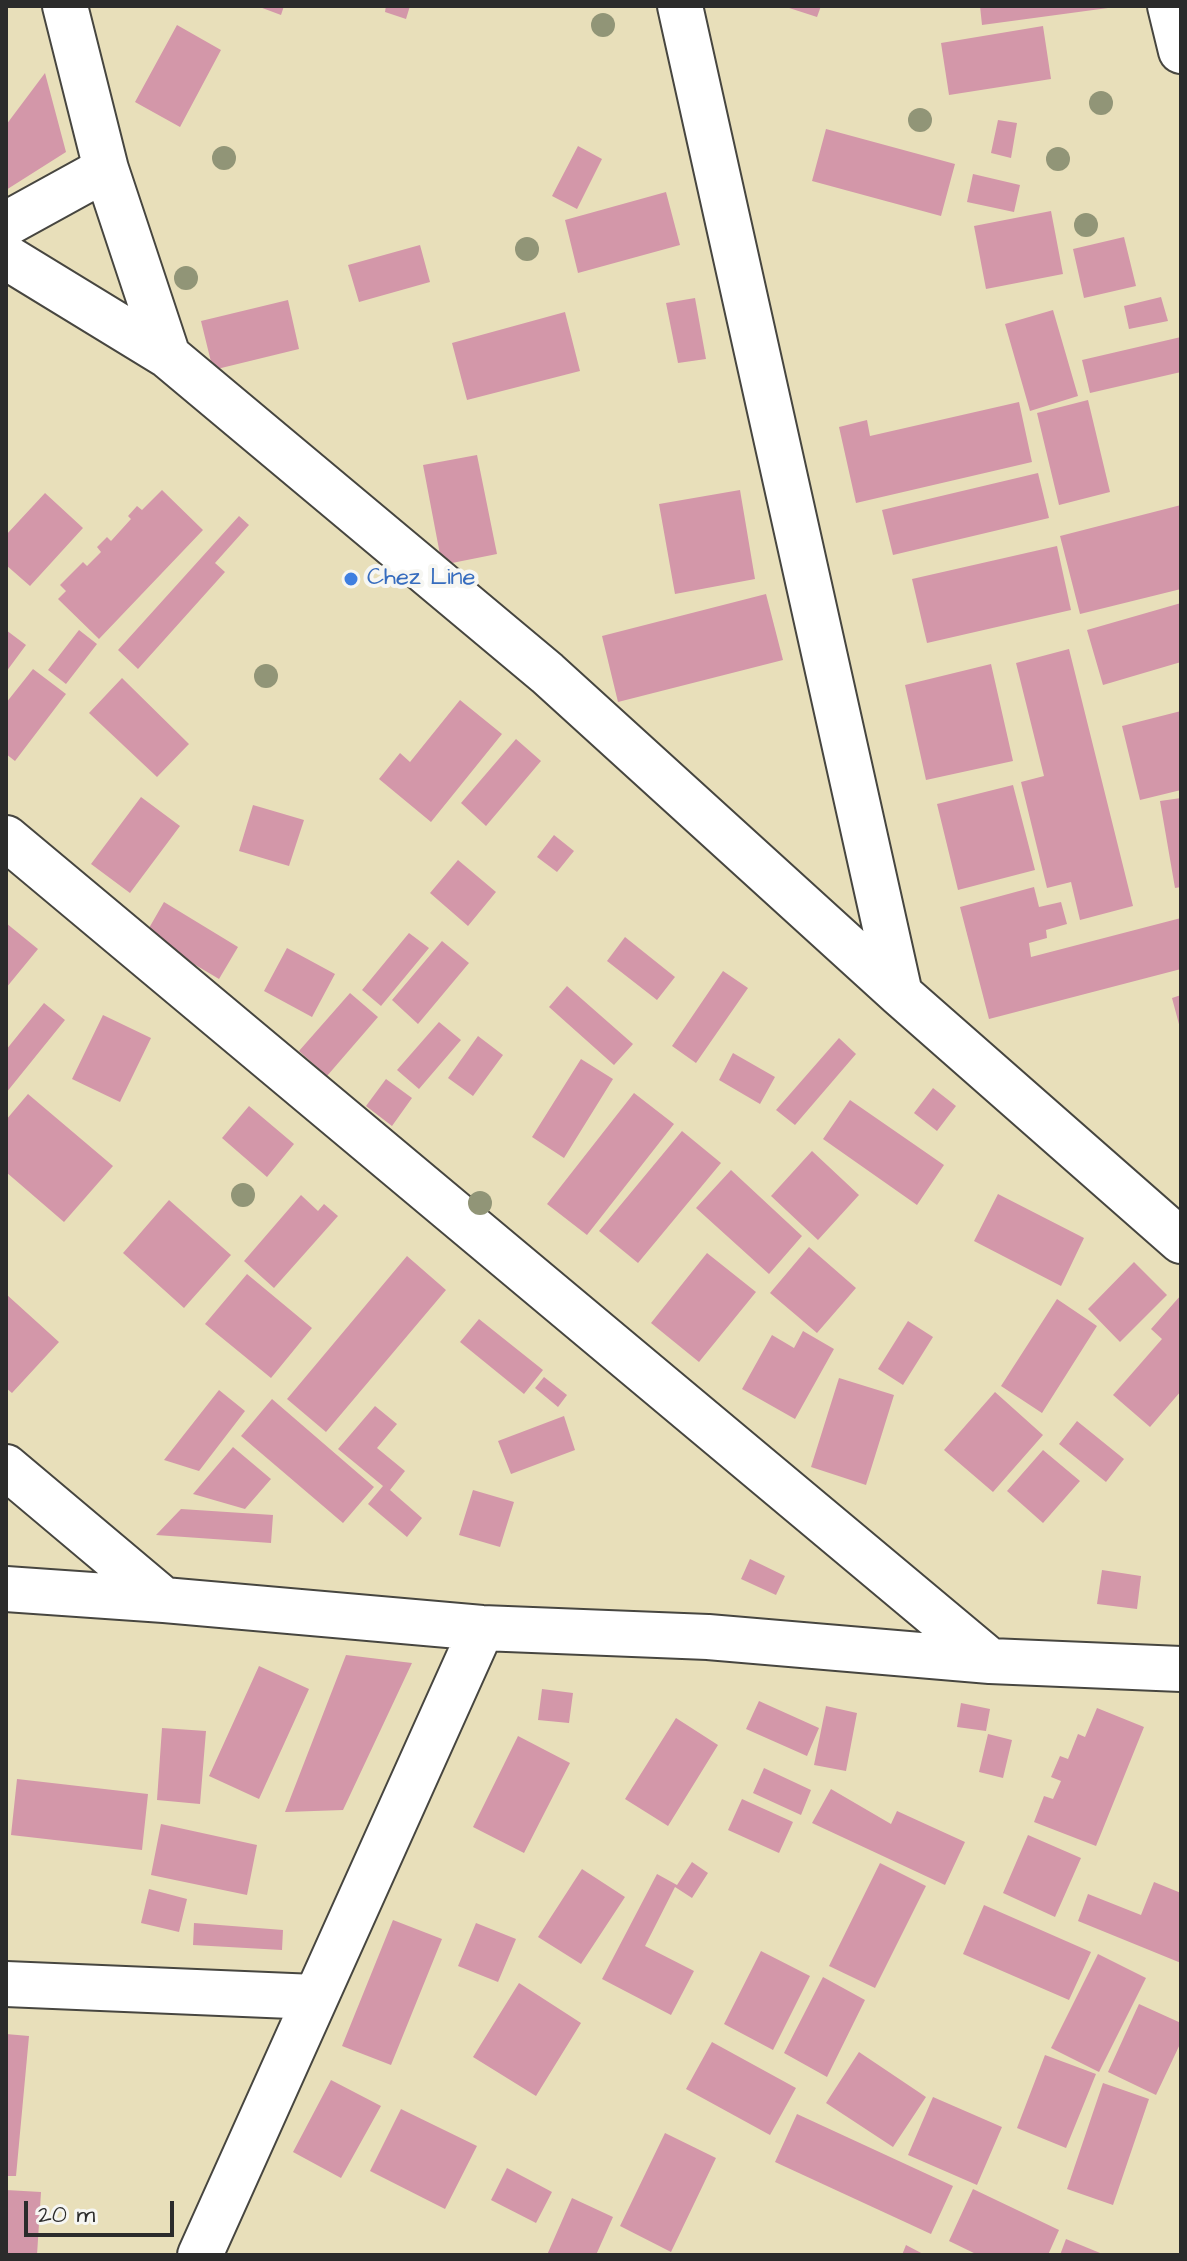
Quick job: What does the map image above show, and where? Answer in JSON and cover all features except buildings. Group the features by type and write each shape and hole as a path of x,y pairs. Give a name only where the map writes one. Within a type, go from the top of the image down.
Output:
{"street":[{"path":"65,6 106,169 168,356"},
{"path":"680,6 900,994"},
{"path":"1170,6 1181,51"},
{"path":"6,224 106,169"},
{"path":"6,257 168,356 547,673 900,994 1181,1241"},
{"path":"6,838 990,1661"},
{"path":"6,1467 164,1600"},
{"path":"6,1589 482,1628 708,1637 990,1661 1181,1669"},
{"path":"200,2255 482,1628"},
{"path":"6,1984 315,1997"}],"place":[{"name":"Chez Line","path":"351,579"}]}
